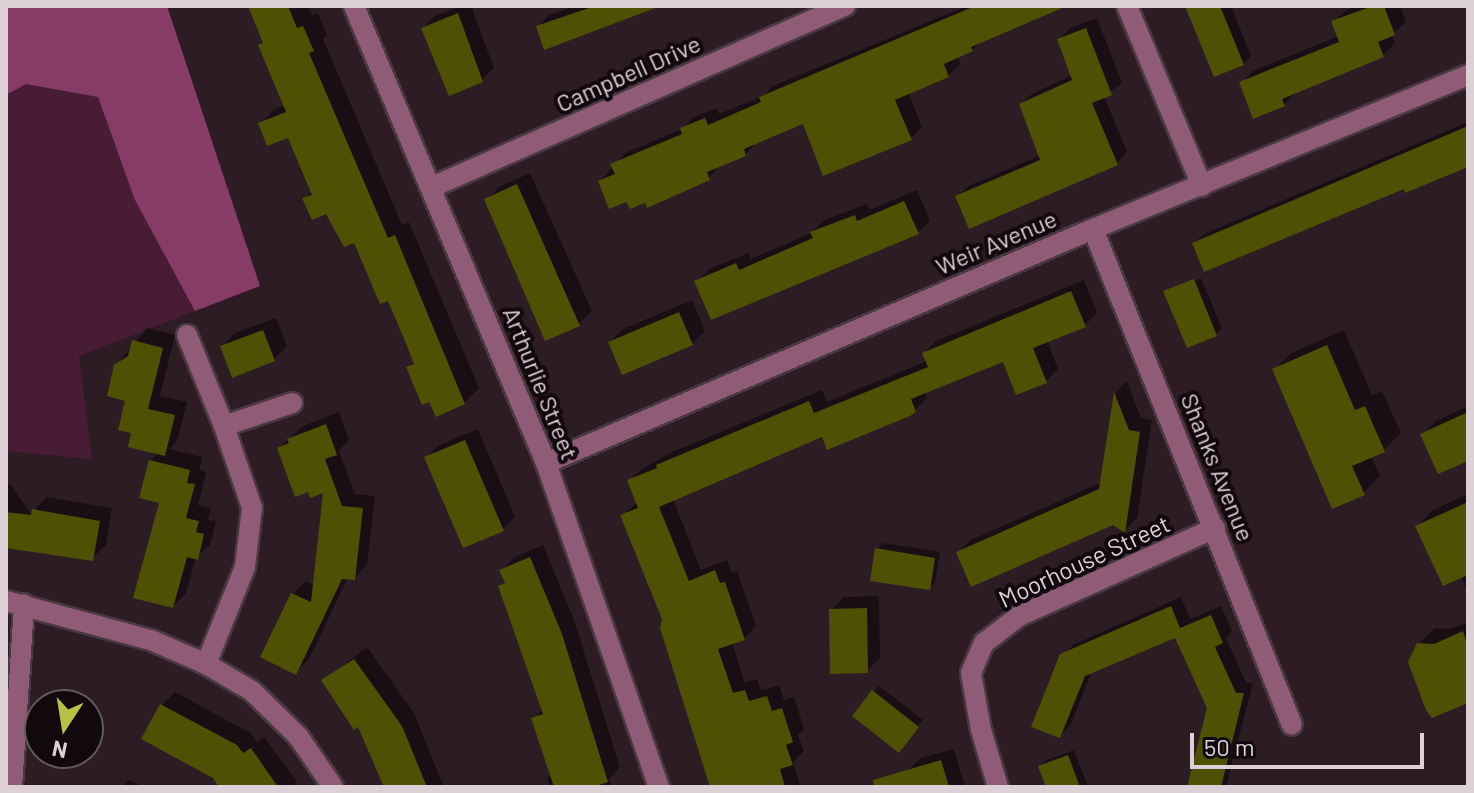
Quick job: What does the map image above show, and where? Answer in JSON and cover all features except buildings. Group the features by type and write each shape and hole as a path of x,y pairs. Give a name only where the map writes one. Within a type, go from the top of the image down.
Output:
{"street":[{"name":"Arthurlie Street","path":"354,6 546,463 659,787"},
{"name":"Campbell Drive","path":"432,187 845,6"},
{"path":"1127,6 1202,186"},
{"name":"Weir Avenue","path":"546,463 1093,229 1468,75"},
{"name":"Shanks Avenue","path":"1093,229 1292,725"},
{"path":"187,335 224,426 252,508 251,540 245,567 206,664"},
{"path":"224,426 292,403"},
{"name":"Moorhouse Street","path":"998,787 981,730 971,673 984,643 1019,616 1215,528"},
{"path":"12,787 15,602 151,640 206,664 252,691 298,736 333,787"}],"shaded area":[{"path":"6,6 167,6 260,286 79,356 92,459 6,451"},
{"path":"6,6 167,6 260,286 195,311 135,200 98,97 26,84 6,95"}]}
